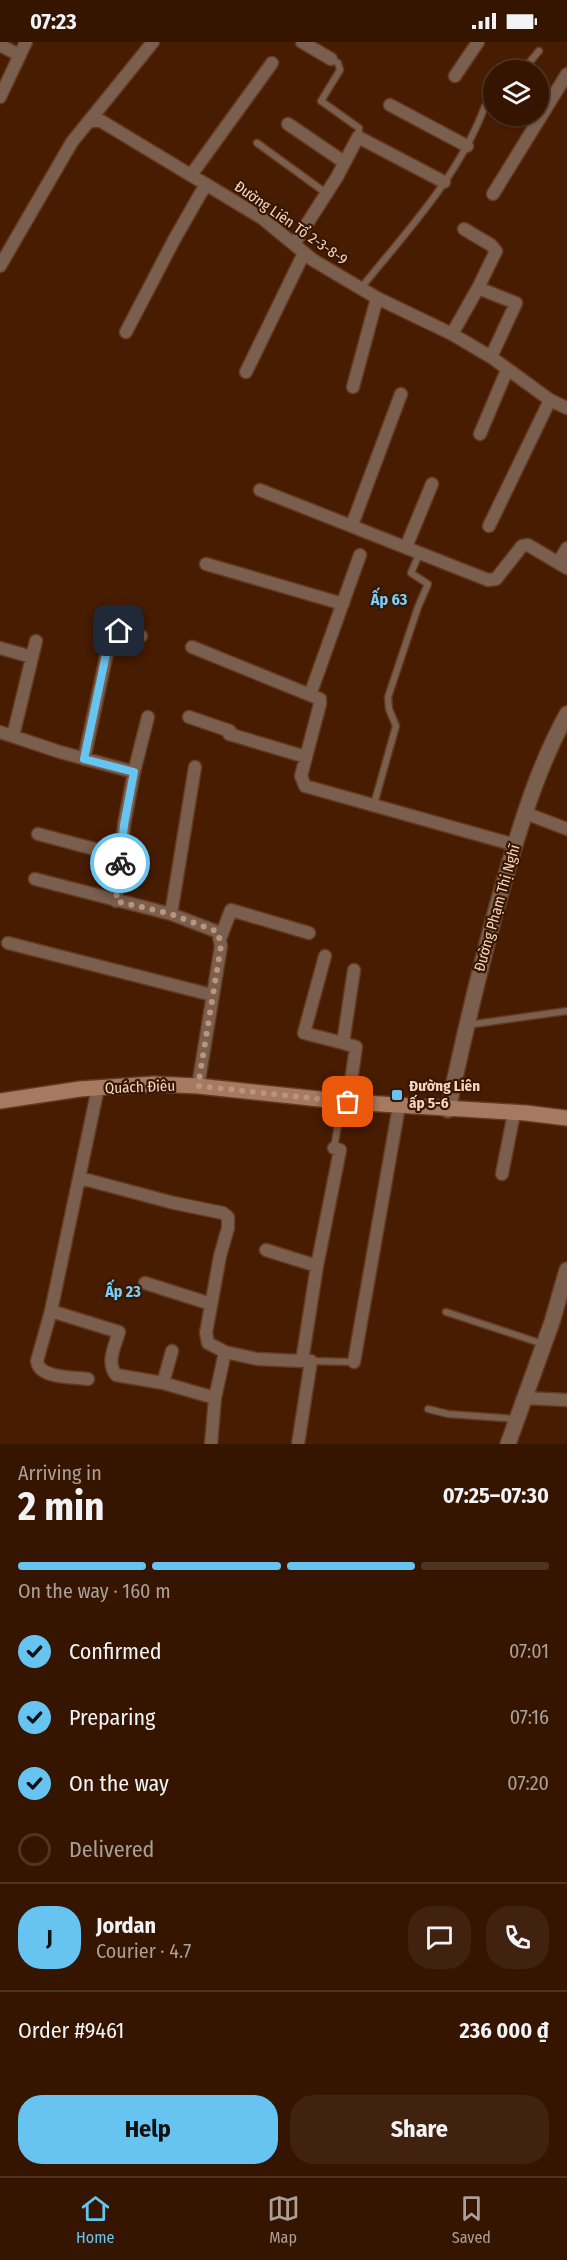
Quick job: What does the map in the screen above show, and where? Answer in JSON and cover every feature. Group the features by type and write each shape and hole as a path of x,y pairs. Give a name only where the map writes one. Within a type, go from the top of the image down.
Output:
{"main road":[{"name":"Quách Điêu","path":"0,1101 80,1089 154,1084 198,1086 345,1102 567,1118"}],"street":[{"path":"0,97 26,42"},
{"path":"0,266 72,142 153,42"},
{"path":"302,42 331,59"},
{"path":"455,76 477,42"},
{"path":"0,45 19,56"},
{"path":"191,175 272,63"},
{"path":"493,194 567,74"},
{"path":"390,105 467,146"},
{"name":"Đường Liên Tổ 2-3-8-9","path":"90,121 101,121 206,184 262,218 304,253 360,288 452,334 491,357 550,400 567,408"},
{"path":"288,124 344,162"},
{"path":"294,244 327,193 358,137 444,182"},
{"path":"126,332 206,184"},
{"path":"452,334 496,251 491,245 464,229"},
{"path":"246,372 304,253"},
{"path":"478,288 516,303 491,357"},
{"path":"352,387 377,297"},
{"path":"480,434 507,370"},
{"path":"351,525 401,394"},
{"path":"489,526 550,400"},
{"path":"406,547 432,484"},
{"path":"260,490 488,580 496,579 503,573 522,546 528,545 562,565 567,548"},
{"path":"310,695 360,555"},
{"path":"206,564 343,604"},
{"path":"84,759 110,639 115,632 119,631 141,636"},
{"path":"13,736 36,641"},
{"path":"192,646 318,698 320,702 301,776 305,786 514,844"},
{"path":"0,648 32,657"},
{"path":"116,901 134,772 148,717"},
{"path":"189,717 230,731 229,734 306,757"},
{"name":"Đường Phạm Thị Nghĩ","path":"448,1110 478,974 514,844 537,774 566,720"},
{"path":"0,732 84,759 134,772"},
{"path":"171,914 195,767"},
{"path":"525,813 567,829"},
{"path":"38,834 121,856"},
{"path":"35,879 171,914 210,927 218,932 221,946 198,1086"},
{"path":"220,939 231,910 309,933"},
{"path":"8,943 212,995"},
{"path":"325,956 304,1033 356,1047 345,1102"},
{"path":"343,1043 354,970"},
{"path":"88,1379 56,1375 38,1368 37,1361 51,1311 98,1088"},
{"path":"354,1362 399,1106"},
{"path":"502,1174 514,1113"},
{"path":"298,1444 317,1266 340,1150 334,1148"},
{"path":"80,1178 226,1214 228,1228 211,1304 207,1340 212,1347 256,1359 306,1361"},
{"path":"266,1250 317,1266"},
{"path":"508,1444 567,1269"},
{"path":"145,1283 211,1304"},
{"path":"51,1311 119,1332 111,1358 111,1368 116,1375 164,1383 215,1398"},
{"path":"164,1383 172,1352"},
{"path":"211,1444 215,1398 225,1352"},
{"path":"524,1398 567,1400"}],"lane":[{"path":"531,60 538,51"},
{"path":"331,59 338,63 340,70 321,101 359,128 358,137"},
{"path":"360,288 429,205 467,146 483,112"},
{"path":"257,143 327,193"},
{"path":"374,804 396,726 389,709 388,697 428,584 411,573 420,552"},
{"path":"466,1025 567,1011"},
{"path":"334,1148 345,1102"},
{"path":"447,1312 543,1344"},
{"path":"306,1361 354,1362"},
{"path":"428,1409 448,1414 516,1419"}],"way so far":[{"path":"120,863 116,901 171,914 210,927 218,932 221,946 198,1086 348,1102"}],"place":[{"name":"Đường Liên ấp 5-6","path":"397,1095"}],"district":[{"name":"Ấp 63","path":"389,599"},
{"name":"Ấp 23","path":"123,1291"}],"route":[{"path":"119,631 111,636 108,645 84,759 134,772 124,825 120,863"}]}
